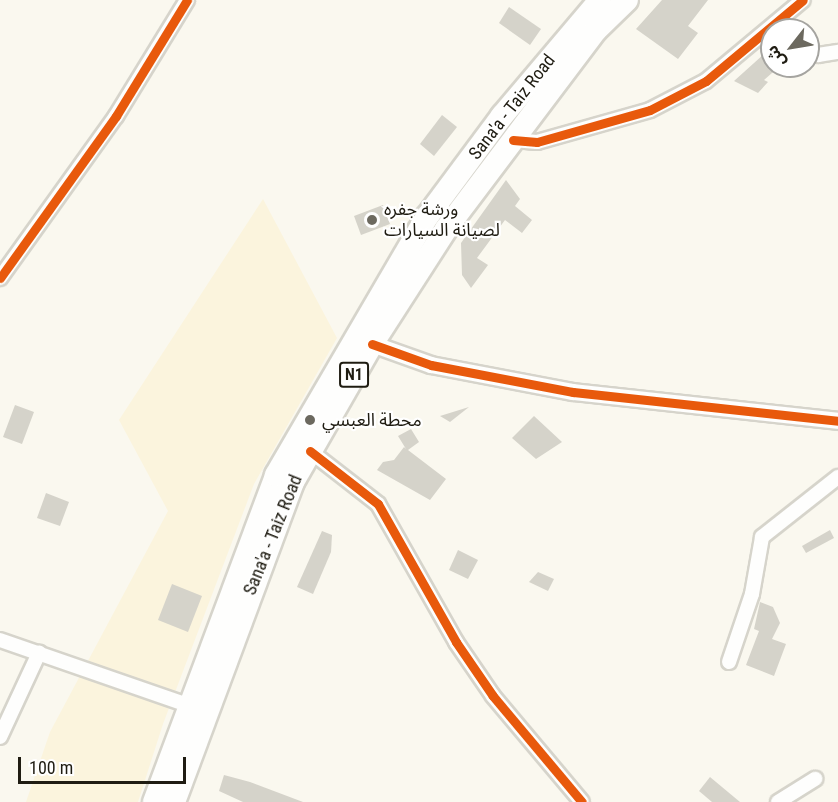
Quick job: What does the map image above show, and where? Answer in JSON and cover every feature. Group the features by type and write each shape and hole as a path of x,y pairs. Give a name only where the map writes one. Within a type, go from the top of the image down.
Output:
{"highway":[{"name":"Sana'a - Taiz Road","path":"154,802 188,705 276,475 427,217 502,116 600,0"},
{"name":"Sana'a - Taiz Road","path":"174,802 288,492 310,451 372,344 446,229 596,30 627,0"}],"street":[{"path":"0,278 116,116 187,0"},
{"path":"784,18 803,0"},
{"path":"513,140 537,141 650,110 706,81 760,40"},
{"path":"820,55 838,52"},
{"path":"372,344 431,365 573,392 838,421"},
{"path":"310,451 378,504 456,642 487,687 582,802"},
{"path":"729,662 752,594 762,537 838,477"},
{"path":"0,640 188,705"},
{"path":"0,737 39,654"},
{"path":"778,802 815,779"}],"shaded area":[{"path":"263,199 337,338 254,484 163,724 138,802 26,802 50,732 168,511 119,420"}],"building":[{"path":"662,0 708,0 688,26 698,33 678,59 636,29"},
{"path":"509,7 541,29 530,45 499,23"},
{"path":"760,58 760,78 766,78 764,80 768,82 758,93 734,81"},
{"path":"442,115 457,127 434,156 420,144"},
{"path":"506,180 520,199 515,206 532,220 522,233 505,220 477,258 488,265 471,288 462,275 461,243"},
{"name":"ورشة جفره لصيانة السيارات","path":"383,205 390,224 361,235 354,216"},
{"path":"15,405 34,412 22,444 3,437"},
{"path":"469,407 450,422 440,416"},
{"path":"534,416 562,442 536,459 512,438"},
{"path":"411,429 419,442 408,450 446,479 430,500 377,470 383,462 394,460 404,447 406,449 398,436"},
{"path":"46,493 69,502 60,526 37,518"},
{"path":"830,530 834,538 806,553 802,546"},
{"path":"322,531 332,535 331,552 313,594 297,587"},
{"path":"458,550 478,560 468,579 449,570"},
{"path":"538,572 554,579 548,591 529,582"},
{"path":"172,584 202,596 188,632 158,620"},
{"path":"760,602 773,607 780,623 772,639 786,644 774,676 746,665 759,631 754,629"},
{"path":"224,775 303,802 243,802 219,791"},
{"path":"710,777 740,802 712,802 699,791"}],"cycle path":[{"path":"0,278 116,116 187,0"},
{"path":"513,140 537,142 650,110 706,81 803,0"},
{"path":"372,344 431,365 573,392 838,421"},
{"path":"310,451 378,504 456,642 493,696 582,802"}],"place":[{"name":"ورشة جفره لصيانة السيارات","path":"372,220"},
{"name":"محطة العبسي","path":"310,420"}]}
